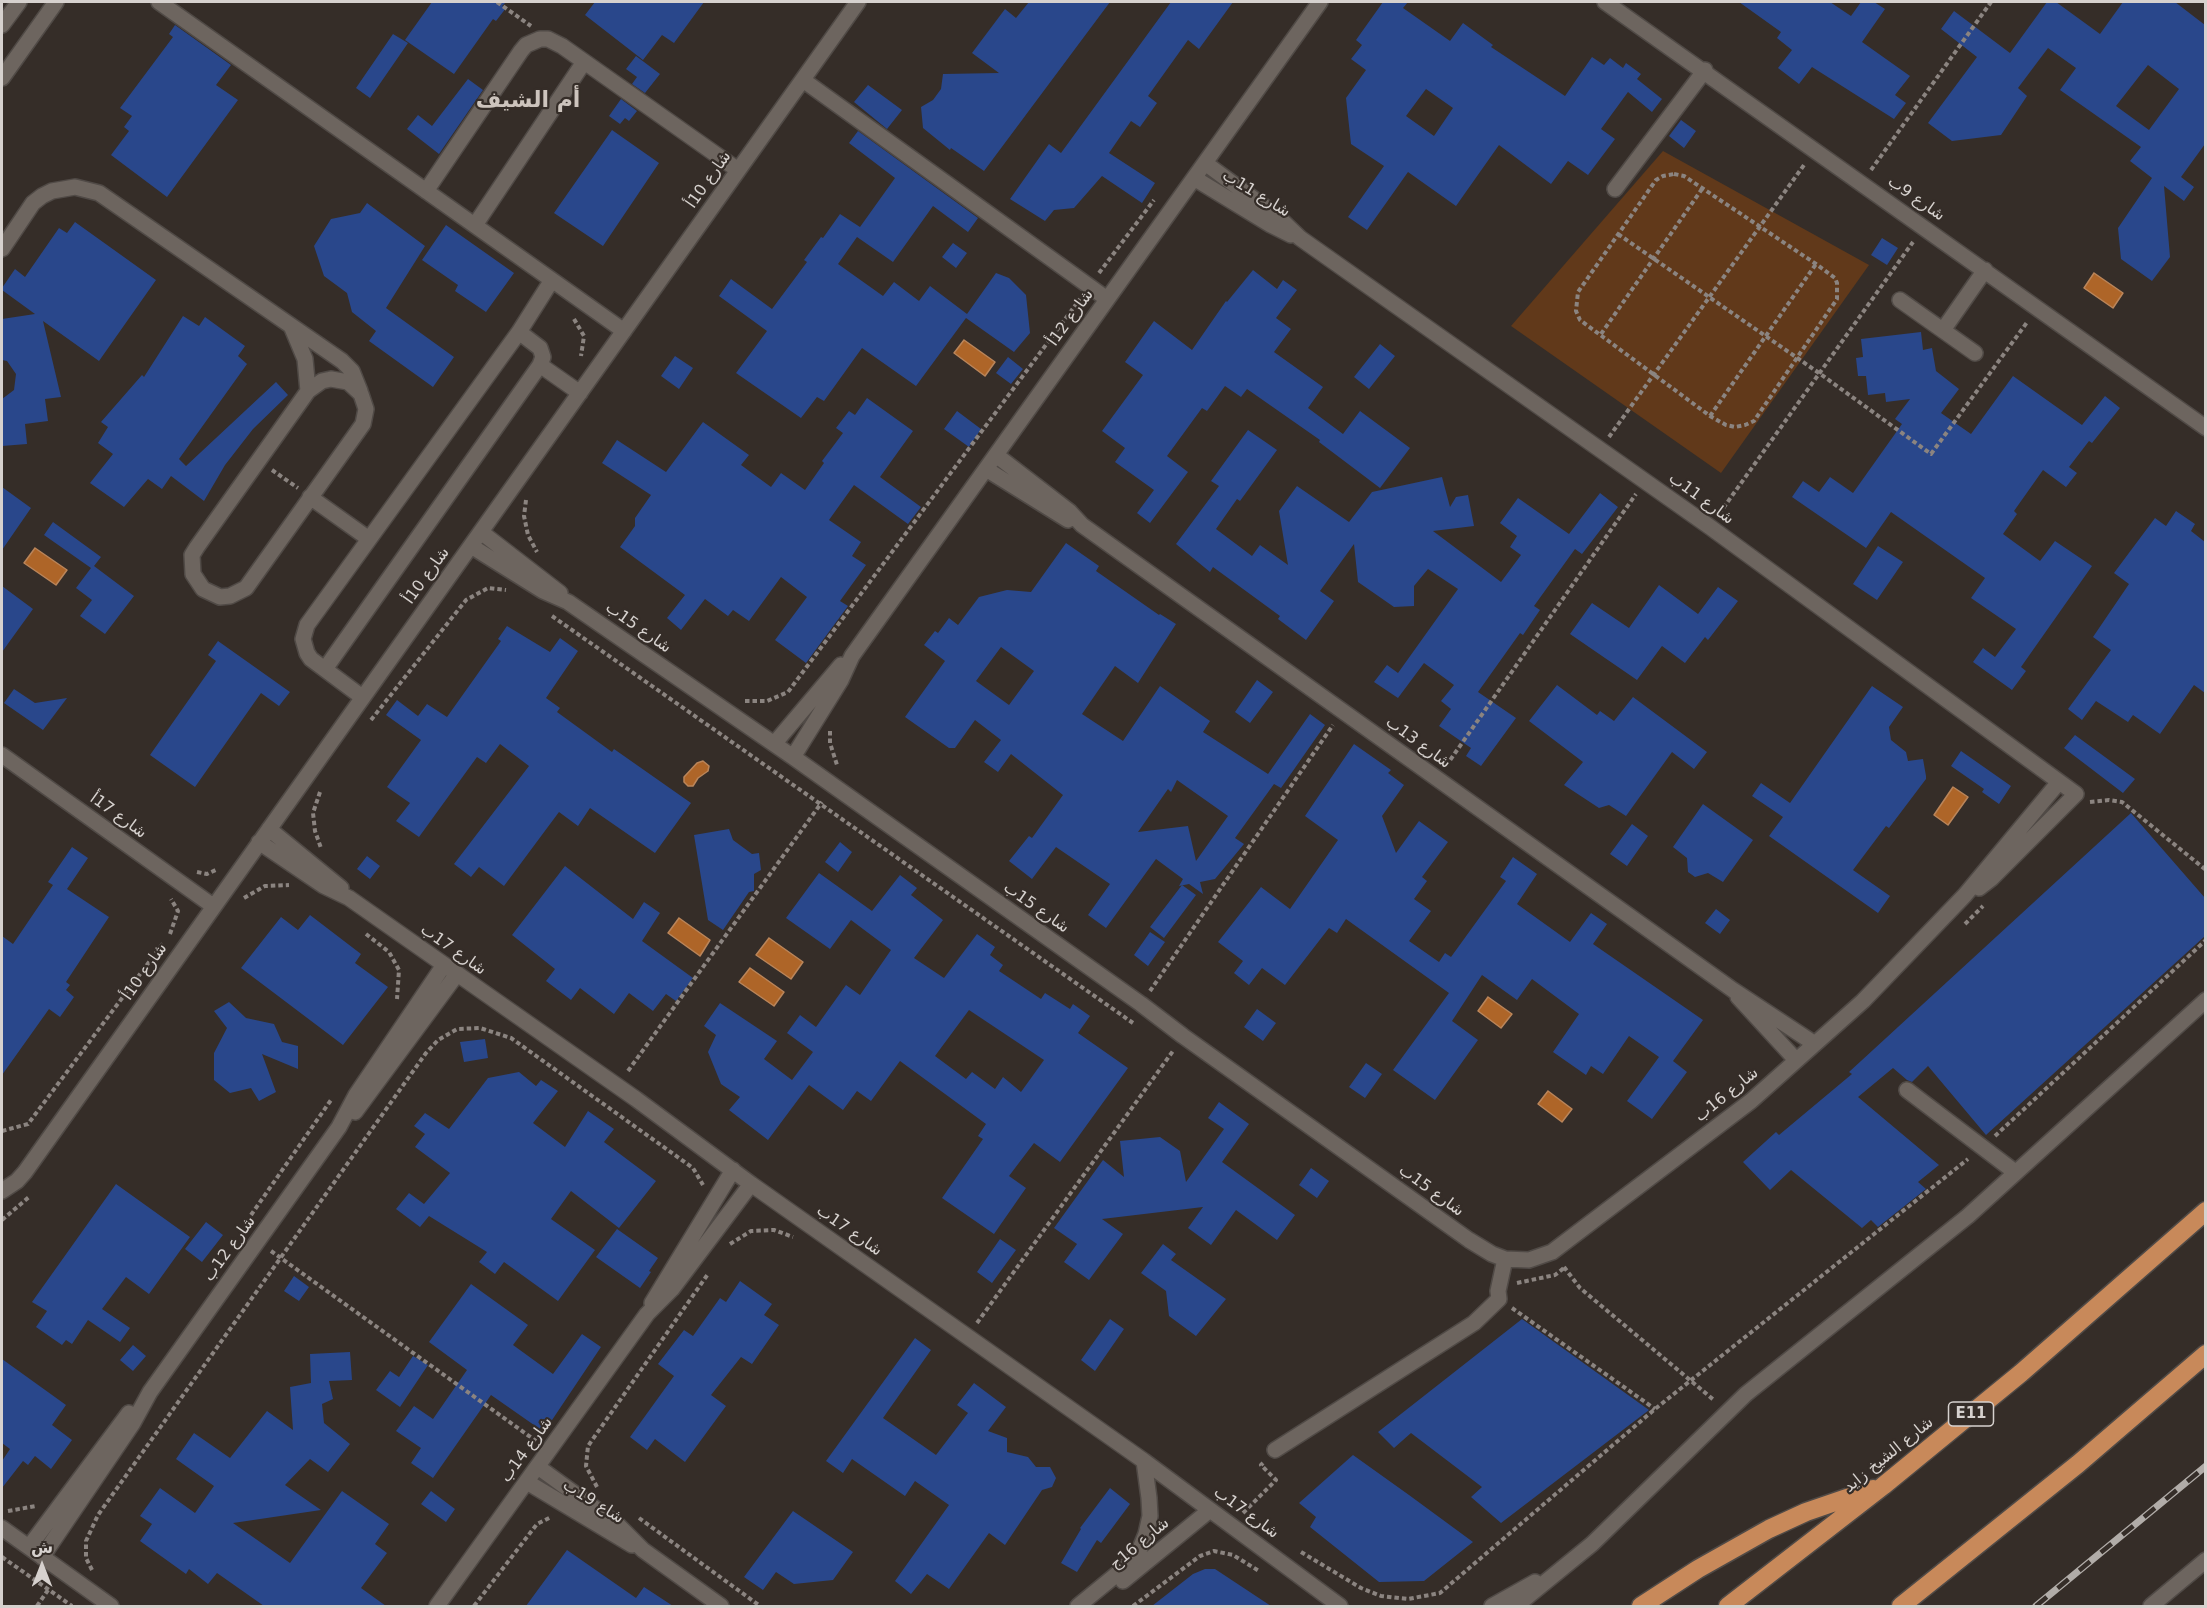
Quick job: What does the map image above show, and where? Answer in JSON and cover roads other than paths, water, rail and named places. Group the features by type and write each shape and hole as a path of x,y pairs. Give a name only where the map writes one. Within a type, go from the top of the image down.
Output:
{"highway":[{"name":"شارع الشيخ زايد","path":"1728,1606 1883,1486 2021,1373 2205,1211"},
{"path":"1901,1606 2069,1472 2205,1354"},
{"path":"1641,1606 1698,1569 1769,1529 1825,1505 1883,1486"}],"street":[{"path":"2,26 19,2"},
{"path":"2,78 56,2"},
{"path":"159,2 624,331"},
{"name":"شارع 10أ","path":"2,1191 26,1172 858,2"},
{"name":"شارع 12أ","path":"774,744 833,674 852,656 1320,2"},
{"name":"شارع 9ب","path":"1605,2 1705,70 2205,428"},
{"path":"426,190 520,51 533,41 540,39 555,42 738,170"},
{"path":"475,225 584,62"},
{"path":"1615,189 1705,70"},
{"path":"803,80 1107,299"},
{"name":"شارع 11ب","path":"1205,163 1277,216 1300,238 1710,527 2076,794"},
{"name":"شارع 11ب","path":"1194,178 1271,225 1300,238"},
{"path":"2,249 33,203 42,196 63,188 87,189 99,193 348,365 356,377 366,409 363,424 246,588 230,596 220,597 203,590 193,574 192,555 308,391 322,381 340,379 348,382 361,394"},
{"path":"1943,330 1985,270"},
{"path":"362,697 307,653 303,639 304,632 519,332 552,280"},
{"path":"1900,300 1975,353"},
{"path":"292,328 305,359 308,391"},
{"path":"325,669 540,365 543,357 540,348 519,332"},
{"path":"540,365 580,393"},
{"name":"شارع 13ب","path":"996,455 1070,512 1082,525"},
{"name":"شارع 13ب","path":"986,469 1054,512 1082,525 1732,990 1815,1044"},
{"path":"310,496 369,539"},
{"name":"شارع 15ب","path":"481,532 549,583 568,602 793,757 1480,1248"},
{"name":"شارع 15ب","path":"471,546 543,591 568,602"},
{"name":"شارع 12أ","path":"793,757 841,680 852,656"},
{"name":"شارع 17أ","path":"2,755 213,906"},
{"name":"شارع 16ب","path":"1480,1248 1505,1259 1529,1260 1552,1252 1751,1101 1863,1001 1965,896 2059,782"},
{"name":"شارع 16ب","path":"1965,896 1992,878 2076,794"},
{"name":"شارع 17ب","path":"269,829 330,879 349,898"},
{"name":"شارع 17ب","path":"259,842 324,886 349,898 458,974 1144,1461 1334,1603 1348,1606"},
{"name":"شارع 12ب","path":"42,1557 133,1423 150,1392 339,1127 356,1095 444,965"},
{"name":"شارع 12ب","path":"339,1127 364,1102 458,974"},
{"name":"شارع 13ب","path":"1732,990 1796,1060"},
{"path":"1516,1606 1592,1544 1727,1411 1769,1374 1968,1216 2205,1000"},
{"path":"1907,1090 2015,1173"},
{"name":"شارع 14ب","path":"437,1606 647,1314 663,1283 733,1170"},
{"name":"شارع 14ب","path":"647,1314 672,1289 751,1184"},
{"path":"1275,1450 1474,1323 1499,1299 1498,1290 1505,1259"},
{"name":"شارع 12ب","path":"29,1547 126,1417 150,1392"},
{"name":"شارع 16ج","path":"1078,1606 1128,1565 1139,1551 1150,1516 1144,1461"},
{"name":"شاع 19ب","path":"538,1467 618,1525 643,1550"},
{"name":"شاع 19ب","path":"527,1482 611,1534 643,1550 721,1606"},
{"name":"شارع 16ج","path":"1093,1606 1210,1510"},
{"path":"2,1528 111,1606"},
{"path":"2151,1606 2205,1560"},
{"path":"1492,1606 1571,1562"}],"railway":[{"path":"2036,1606 2206,1466"}],"district":[{"name":"أم الشيف","path":"528,101"}]}
